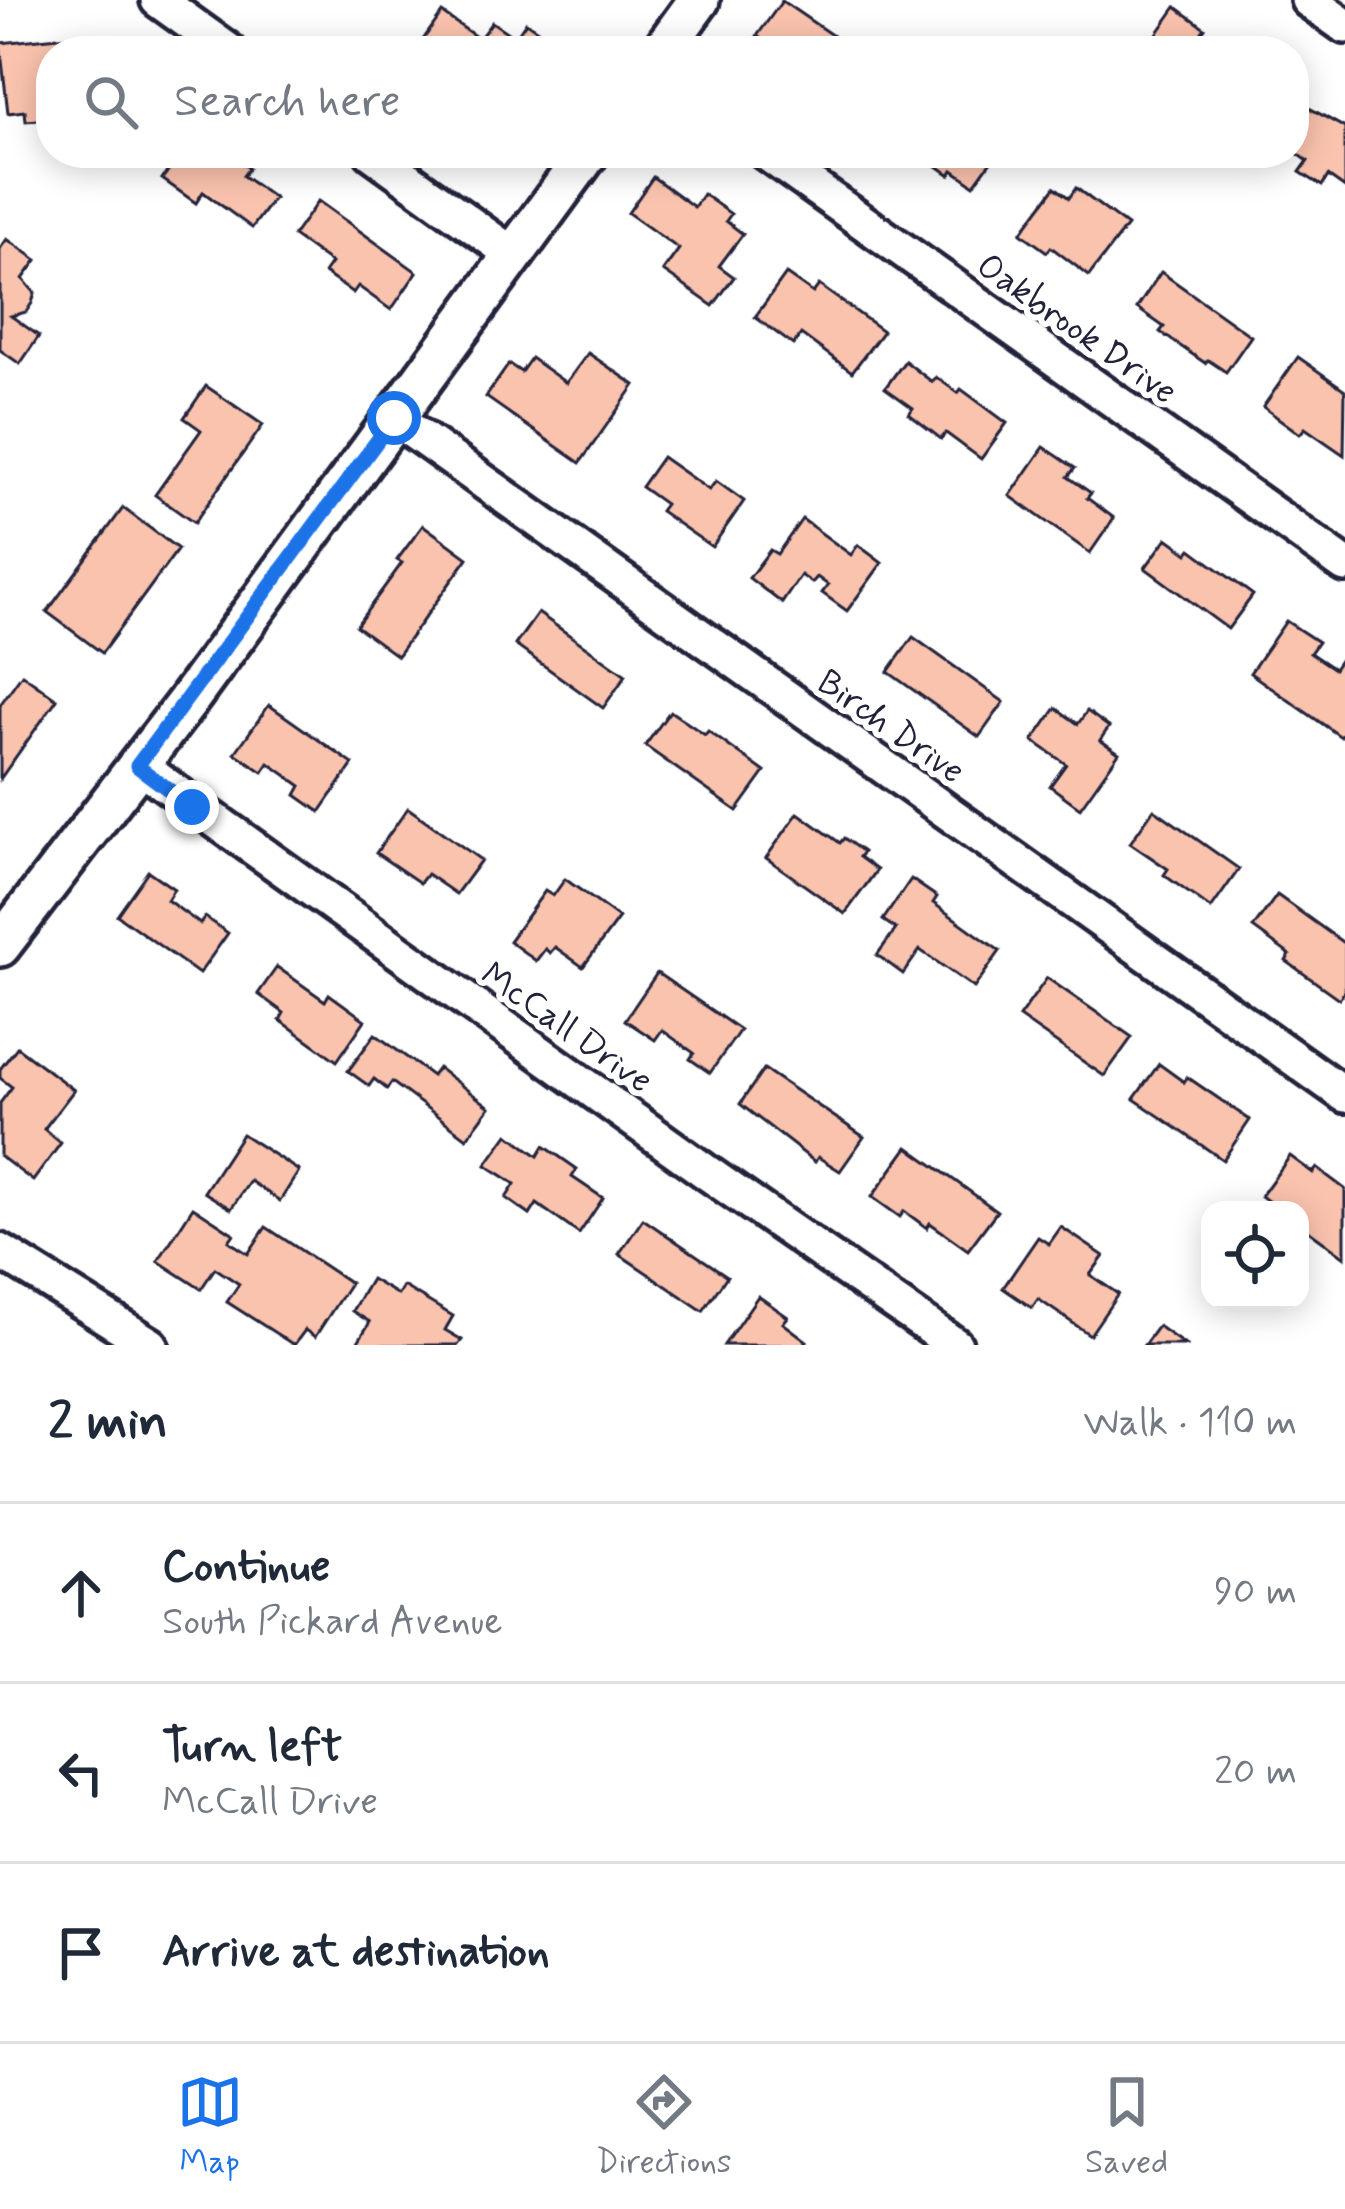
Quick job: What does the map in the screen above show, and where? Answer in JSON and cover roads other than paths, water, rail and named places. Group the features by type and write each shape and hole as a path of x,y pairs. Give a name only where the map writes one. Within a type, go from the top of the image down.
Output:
{"street":[{"path":"158,0 209,36"},
{"path":"673,36 699,0"},
{"path":"1308,0 1345,26"},
{"path":"392,168 514,256"},
{"path":"0,946 577,168"},
{"name":"Oakbrook Drive","path":"787,168 1345,565"},
{"name":"Birch Drive","path":"394,418 1345,1095"},
{"name":"McCall Drive","path":"137,766 956,1345"},
{"path":"0,1251 151,1345"}]}
